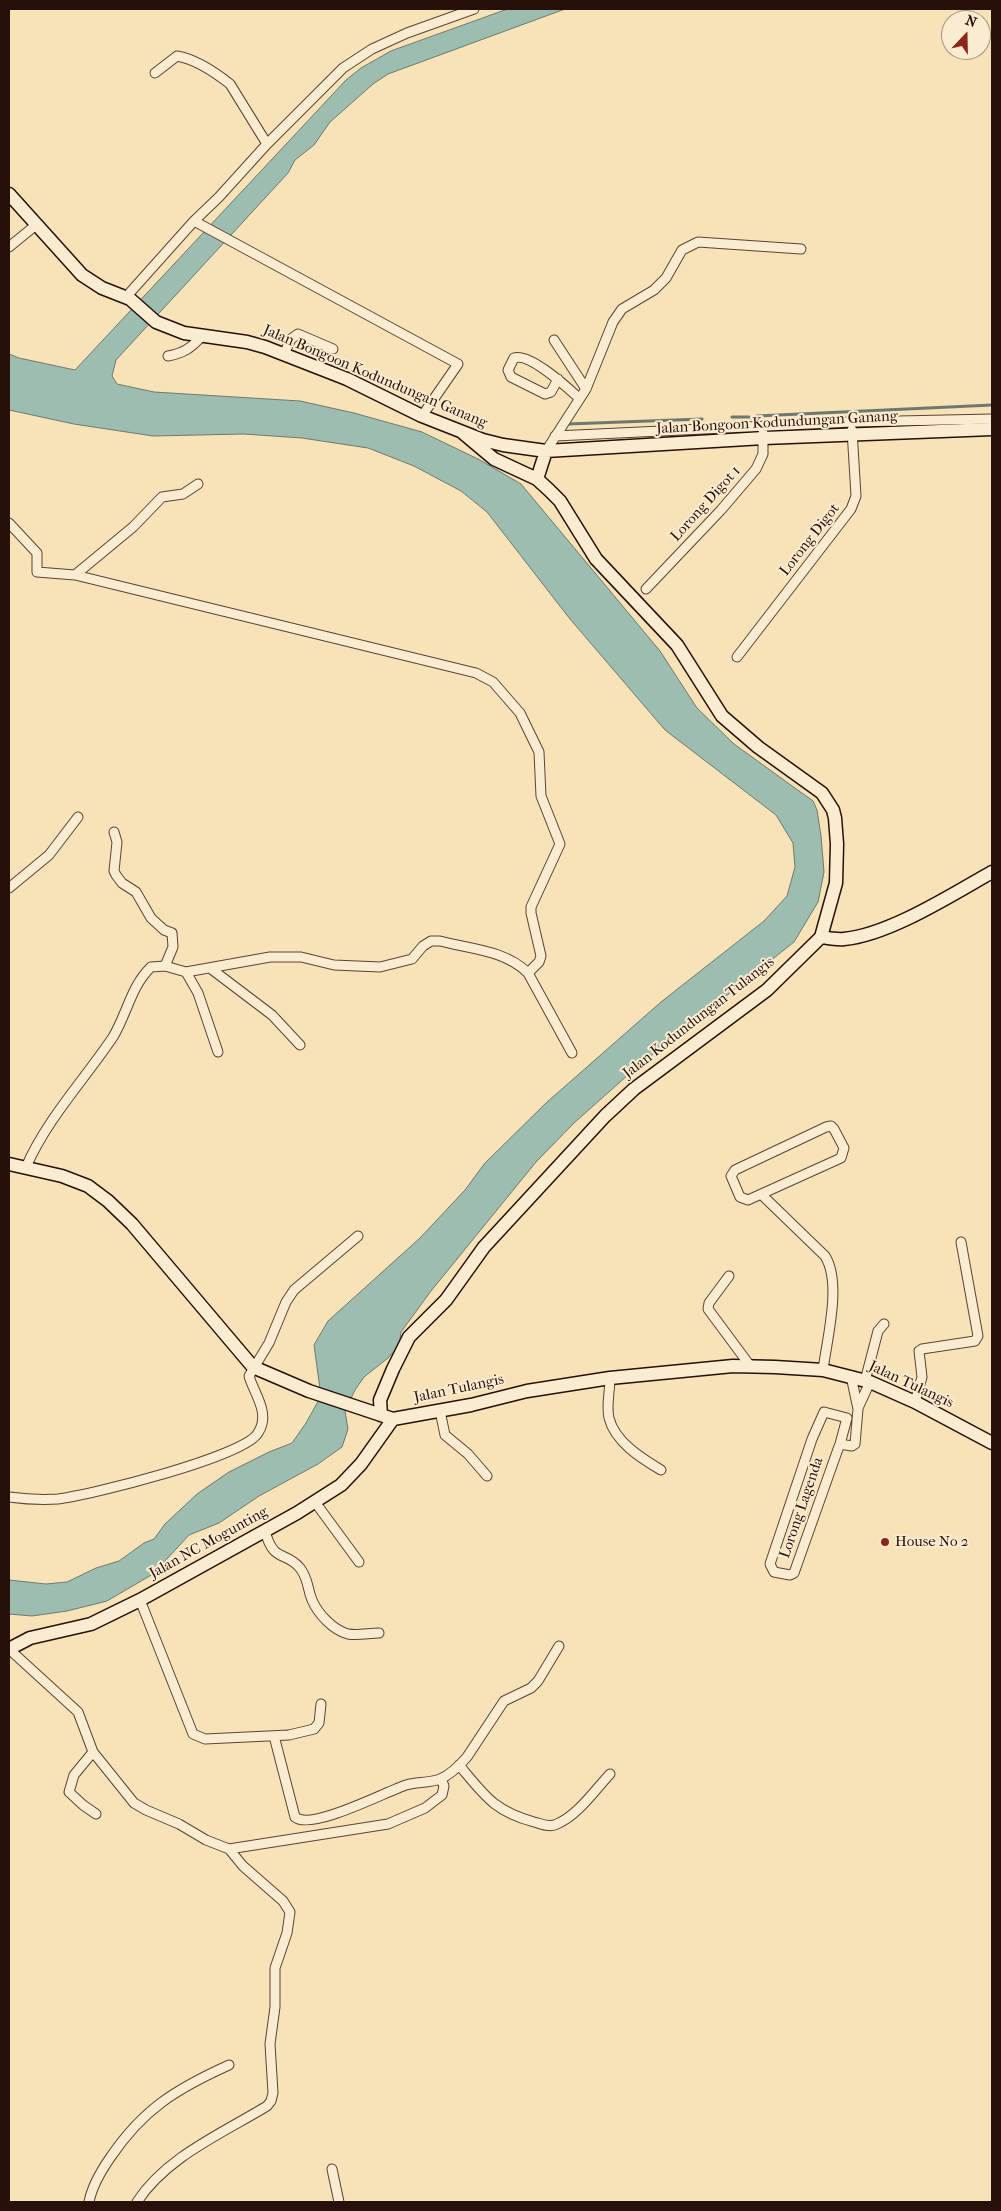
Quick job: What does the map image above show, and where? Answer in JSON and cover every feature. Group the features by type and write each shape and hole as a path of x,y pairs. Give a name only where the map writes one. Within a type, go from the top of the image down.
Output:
{"street":[{"path":"128,298 198,223 267,144 323,87 356,58 407,33 474,9"},
{"path":"155,73 177,56 185,57 222,78 230,84 267,144"},
{"name":"Jalan Bongoon Kodundungan Ganang","path":"9,194 82,275 92,282 128,298 156,322 184,333 247,342 284,354 347,380 422,416 463,433 503,446 546,451 763,433 852,428 992,429"},
{"path":"198,223 458,364 422,416"},
{"path":"9,246 36,224"},
{"path":"537,479 546,451 586,389 613,322 622,309 654,290 666,278 678,255 688,246 698,242 801,249"},
{"path":"284,354 292,339 298,334 333,349"},
{"path":"168,356 183,353 191,348 202,336"},
{"path":"554,340 586,389"},
{"path":"558,379 550,392 545,394 512,377 508,370 514,358 519,356 558,379 579,398"},
{"path":"892,427 992,419"},
{"name":"Lorong Digot","path":"737,657 851,509 856,496 852,428"},
{"name":"Jalan Kodundungan Tulangis","path":"387,1417 380,1400 392,1368 409,1337 446,1300 484,1247 570,1152 634,1089 767,990 821,937 834,894 837,867 835,818 828,801 822,794 758,747 722,716 677,645 596,559 560,501 537,479 494,459 463,433"},
{"path":"555,436 763,433"},
{"name":"Lorong Digot 1","path":"646,589 721,510 756,469 763,454 763,433"},
{"path":"75,575 133,527 162,497 183,494 198,484"},
{"path":"9,523 38,553 36,572 75,575 476,673 493,682 520,713 539,752 541,796 560,844 530,913 542,956 528,973"},
{"path":"9,888 49,855 78,817"},
{"path":"114,832 117,842 114,871 116,876 122,883 136,892 143,907 155,922 164,930 172,932 173,947 165,966"},
{"path":"821,937 844,940 877,931 925,909 992,872"},
{"path":"26,1167 40,1140 114,1035 138,983 151,967 165,966 186,972 270,957 301,957 334,965 390,966 412,959 423,946 431,941 440,941 512,959 528,973 572,1053"},
{"path":"210,968 272,1015 300,1046"},
{"path":"186,972 198,993 218,1052"},
{"path":"831,1126 834,1129 844,1148 841,1158 762,1195 748,1200 740,1197 731,1176 732,1172 826,1127 831,1126"},
{"name":"Jalan Tulangis","path":"9,1164 62,1176 88,1186 108,1202 132,1224 253,1367 309,1391 387,1417 440,1411 527,1391 610,1378 698,1369 751,1367 823,1370 867,1381 915,1402 992,1443"},
{"path":"762,1195 825,1256 830,1264 834,1288 823,1370"},
{"path":"9,1497 57,1499 114,1488 166,1474 244,1445 258,1434 262,1420 261,1402 250,1376 253,1367 269,1343 286,1302 294,1290 358,1236"},
{"path":"915,1402 922,1377 919,1351 975,1341 978,1336 961,1242"},
{"path":"729,1276 709,1303 708,1309 751,1367"},
{"path":"858,1408 867,1381 878,1331 884,1324"},
{"path":"851,1376 858,1408"},
{"path":"610,1378 609,1419 624,1443 638,1456 660,1470"},
{"name":"Lorong Lagenda","path":"840,1444 852,1446 855,1444 858,1408"},
{"path":"440,1411 445,1435 468,1454 487,1476"},
{"name":"Lorong Lagenda","path":"824,1412 847,1418 840,1444 794,1573 790,1575 774,1572 770,1564 812,1439 824,1412"},
{"name":"Jalan NC Mogunting","path":"10,1647 30,1638 91,1624 140,1600 315,1502 341,1485 361,1464 387,1417"},
{"path":"315,1502 359,1562"},
{"path":"265,1531 273,1552 298,1566 307,1578 311,1599 318,1612 333,1626 347,1633 379,1633"},
{"path":"140,1600 193,1734 205,1739 289,1735 314,1729 319,1723 321,1704"},
{"path":"274,1736 294,1815 299,1820 318,1818 345,1811 370,1799 408,1785 441,1779 467,1757 504,1700 531,1688 538,1681 559,1646"},
{"path":"10,1647 78,1712 93,1752 134,1802 146,1810 179,1824 206,1840 229,1849 243,1866 283,1901 290,1912 287,1932 275,1968 275,2007 270,2044 273,2097 267,2106 206,2141 178,2161 157,2179 137,2202"},
{"path":"93,1752 74,1775 69,1792 96,1814"},
{"path":"459,1765 485,1797 500,1810 515,1817 549,1826 556,1825 575,1812 610,1774"},
{"path":"229,1849 388,1824 425,1808 442,1795 444,1786 441,1779"},
{"path":"89,2202 102,2169 138,2122 163,2100 195,2081 228,2065"},
{"path":"332,2168 339,2202"}],"shaded area":[{"path":"508,9 565,9 388,74 373,84 330,122 314,145 295,160 288,173 116,360 112,376 117,384 154,392 300,401 354,413 422,432 480,460 521,484 660,651 697,708 734,744 813,801 817,810 824,872 818,902 794,942 638,1066 574,1123 536,1162 431,1291 401,1332 399,1346 388,1358 364,1377 355,1390 345,1411 348,1429 342,1447 318,1464 259,1496 219,1523 189,1535 153,1574 107,1601 67,1611 32,1616 9,1614 9,1580 46,1584 67,1582 96,1568 119,1561 144,1543 154,1539 165,1524 197,1494 229,1472 292,1443 321,1396 314,1345 328,1321 420,1238 465,1190 485,1163 546,1103 661,1002 764,921 787,896 795,867 793,843 776,815 665,730 570,619 487,512 461,491 414,466 368,448 302,438 244,434 153,436 74,424 9,410 9,354 19,358 75,370 346,80 361,68 391,51"}],"waterway":[{"path":"757,416 992,405"},
{"path":"732,417 749,417"},
{"path":"568,424 702,419"}],"place":[{"name":"House No 2","path":"885,1542"}]}
